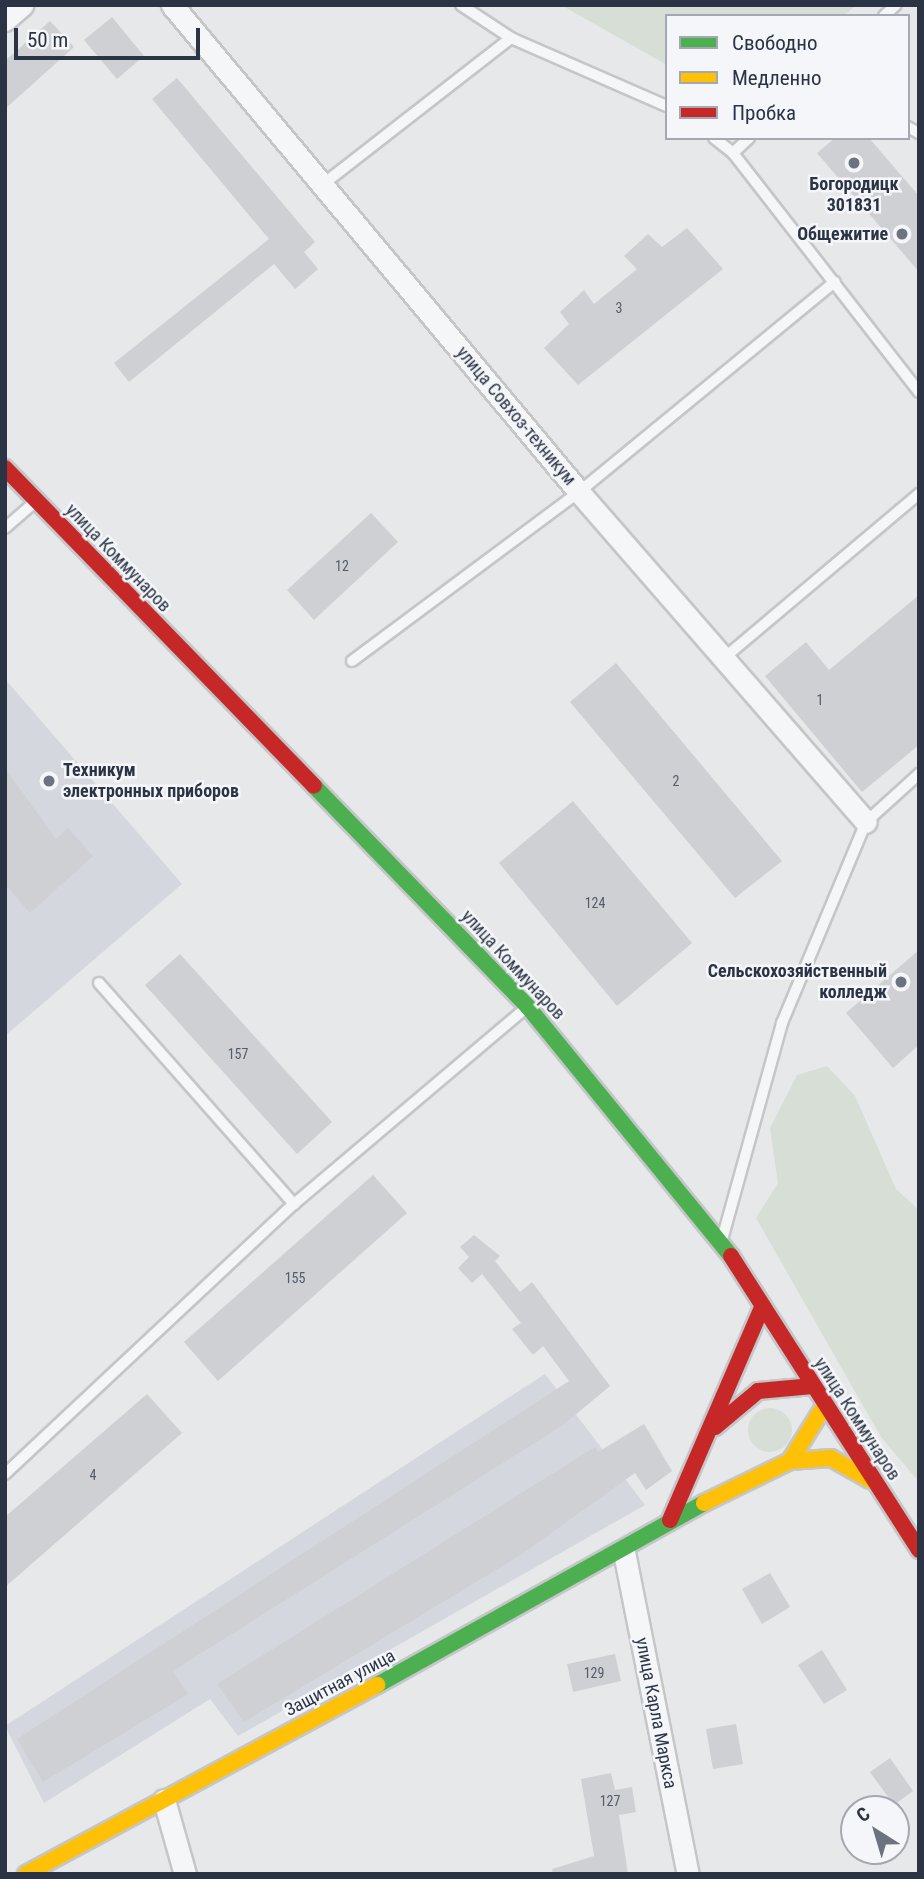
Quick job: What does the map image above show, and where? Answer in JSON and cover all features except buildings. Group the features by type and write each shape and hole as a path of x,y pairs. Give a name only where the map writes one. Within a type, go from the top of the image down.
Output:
{"main road":[{"name":"улица Коммунаров","path":"5,468 528,1007 722,1242 919,1550"},
{"path":"670,1520 762,1307"},
{"path":"705,1438 758,1391 813,1386"},
{"path":"790,1461 825,1405"},
{"path":"790,1461 831,1458 878,1487"},
{"name":"Защитная улица","path":"26,1874 624,1552 670,1520 790,1461"}],"street":[{"path":"5,20 22,5"},
{"name":"улица Совхоз-техникум","path":"172,5 579,492 866,821"},
{"name":"улица Карла Маркса","path":"624,1552 688,1874"},
{"path":"164,1800 185,1874"}],"lane":[{"path":"461,5 511,38 665,105"},
{"path":"322,186 511,38"},
{"path":"717,140 733,153 919,392"},
{"path":"733,153 747,140"},
{"path":"352,661 579,492 835,282"},
{"path":"724,658 919,494"},
{"path":"5,527 35,501"},
{"path":"722,1242 782,1023 866,821 919,774"},
{"path":"99,983 294,1204"},
{"path":"5,1474 294,1204 528,1007"}],"shaded area":[{"path":"561,5 856,5 846,14 665,14 665,64"},
{"name":"Техникум электронных приборов","path":"5,679 182,884 5,1036"},
{"path":"827,1066 855,1096 896,1189 919,1210 919,1482 881,1437 756,1218 778,1183 770,1128 797,1075"},
{"path":"545,1374 645,1505 238,1736 210,1699 44,1803 5,1726"},
{"path":"770,1408 785,1415 792,1430 785,1445 770,1452 755,1445 748,1430 755,1415"}],"traffic: fast":[{"path":"314,786 528,1007 731,1256"},
{"path":"377,1685 704,1503"}],"traffic: slow":[{"path":"790,1461 825,1405"},
{"path":"704,1503 790,1461 831,1458 870,1480"},
{"path":"26,1874 377,1685"}],"traffic: jam":[{"path":"5,468 314,786"},
{"path":"731,1256 919,1550"},
{"path":"670,1520 762,1307"},
{"path":"715,1427 758,1391 813,1386"}],"place":[{"name":"Богородицк 301831","path":"854,163"},
{"name":"Общежитие","path":"902,234"},
{"name":"Техникум электронных приборов","path":"49,781"},
{"name":"Сельскохозяйственный колледж","path":"901,982"}]}
